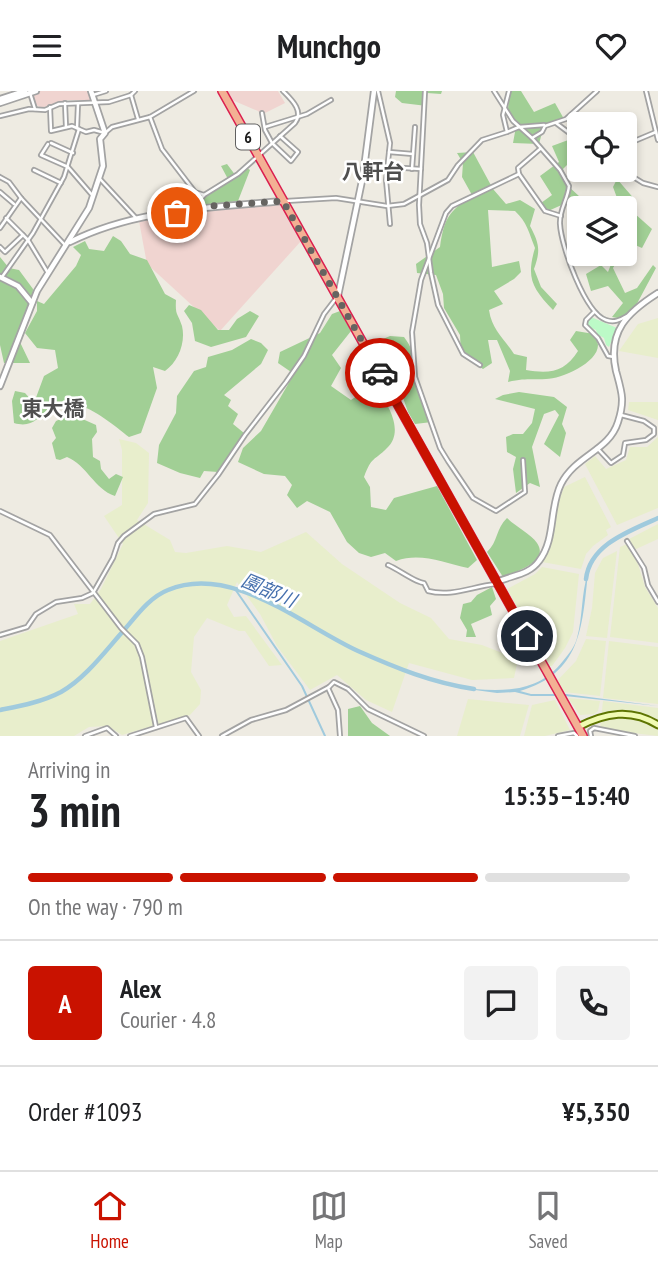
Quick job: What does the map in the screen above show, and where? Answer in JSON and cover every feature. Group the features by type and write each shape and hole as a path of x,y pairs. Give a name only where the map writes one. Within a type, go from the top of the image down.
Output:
{"highway":[{"name":"6","path":"222,91 583,736"}],"main road":[{"path":"578,727 600,717 622,713 643,717 658,725"}],"street":[{"path":"105,133 92,93 106,91"},
{"path":"0,116 22,110 45,110 65,103 109,101 131,95 135,91"},
{"path":"0,386 32,303 68,245 100,179 103,166 100,139 113,127 150,117 194,91"},
{"path":"283,91 292,104 297,106 300,117"},
{"path":"376,91 390,143 386,180 390,224"},
{"path":"0,635 27,627 36,614 56,602 82,598 93,593 124,536 154,514 187,508 201,498 244,435 304,356 324,314 338,296 358,201 376,91"},
{"path":"425,91 419,219 426,238 436,297 444,318 463,353 480,365"},
{"path":"494,91 519,127 560,170 569,186 560,223 568,259 594,312 604,320 611,321 627,316"},
{"path":"507,132 503,115 509,91"},
{"path":"68,245 109,225 156,214 211,206 336,198 387,206 404,204 448,180 482,140 519,127 538,124 545,126 566,119 597,91"},
{"path":"646,91 658,141"},
{"path":"0,101 30,92 35,109"},
{"path":"131,95 138,119"},
{"path":"265,127 300,117 331,100"},
{"path":"65,103 65,127"},
{"path":"32,303 18,286 1,277 28,240 61,183 73,153 78,129 78,104"},
{"path":"50,107 51,131 65,127 105,133"},
{"path":"262,113 272,143 291,161 298,152 281,136"},
{"path":"150,117 162,149 195,192 204,195"},
{"path":"192,210 204,195 228,181 300,117"},
{"path":"556,123 567,131"},
{"path":"532,138 542,132 545,126"},
{"path":"412,169 415,127"},
{"path":"637,140 656,132"},
{"path":"73,153 50,143 41,155 68,167 93,196"},
{"path":"540,149 518,168 519,174 545,211 561,216"},
{"path":"388,152 413,154"},
{"path":"388,167 421,169"},
{"path":"34,170 61,183"},
{"path":"519,174 452,206 443,219 421,280 412,332 415,377 440,448 473,498 496,510 524,492 523,460"},
{"path":"0,177 9,182 21,198 68,245"},
{"path":"100,179 137,219"},
{"path":"637,179 658,187"},
{"path":"0,192 14,204"},
{"path":"0,228 14,204 21,198"},
{"path":"6,218 28,240 48,274"},
{"path":"0,247 5,252 23,235"},
{"path":"329,281 337,284 342,281"},
{"path":"388,565 406,573 418,583 424,583 428,590 440,594 456,593 470,587 497,582 532,568 540,561 547,545 560,486 578,461 610,438 620,415 623,395 614,357 620,326 636,307 658,293"},
{"path":"594,312 585,325 598,338 608,356 614,357"},
{"path":"597,448 611,463 623,455 624,444 646,440 654,434 654,428 649,423 620,415"},
{"path":"0,511 50,535 140,650 156,727"},
{"path":"627,541 644,568 648,585 658,602"},
{"path":"222,736 251,720 286,710 334,682 340,684 368,709 424,736"},
{"path":"328,687 338,710 340,736"},
{"path":"133,736 186,718 199,736"},
{"path":"85,736 107,728 116,736"},
{"path":"591,736 591,729 596,728 635,736"},
{"path":"558,736 574,733 577,736"}],"shaded area":[{"path":"40,91 88,91 91,100 66,100 41,108 34,103 31,94"},
{"path":"227,91 278,91 285,103 261,115 258,111 232,100"},
{"path":"278,204 284,208 302,240 220,331 147,264 139,221"}],"green space":[{"path":"396,91 442,91 441,94 427,93 427,106 402,103 395,97"},
{"path":"510,91 521,91 534,112 555,103 564,119 543,129 539,144 513,143 517,121 507,117"},
{"path":"567,140 567,165 563,169 568,186 579,196 567,196 567,204 546,212 541,203 552,195 540,176 559,162 552,146"},
{"path":"473,152 493,189 506,204 520,200 535,209 530,226 538,247 534,269 541,287 557,304 553,310 533,282 531,267 535,248 522,219 515,211 488,210 492,267 519,261 521,272 494,291 503,304 489,310 493,323 514,354 527,357 526,370 535,371 556,370 568,363 578,351 570,340 576,331 594,334 598,345 596,352 578,369 553,378 508,382 510,371 497,340 488,340 492,363 483,369 461,355 460,335 444,308 443,294 436,275 417,273 416,264 440,247 443,229 449,217 472,195 462,177 463,163 457,153"},
{"path":"227,164 236,176 247,168 250,170 238,201 200,206 198,204 207,193 229,181 221,166"},
{"path":"616,182 620,182 632,196 616,196 613,187"},
{"path":"637,216 652,229 642,248 637,246"},
{"path":"113,236 121,241 130,254 147,260 165,294 176,300 176,312 183,332 182,345 174,363 165,371 153,367 157,388 141,433 129,437 97,413 77,406 50,407 30,423 14,423 12,401 15,391 25,393 34,403 44,376 58,368 55,350 37,348 25,333 37,311 37,301 44,304 76,266 81,255 73,247 85,241 89,249 104,251"},
{"path":"0,257 9,268 19,270 33,289 32,308 18,338 30,363 4,363 0,345"},
{"path":"653,265 656,268 632,313 623,319 612,317 623,303 608,286 591,291 586,274 599,266 608,272 610,266 614,266 625,293 637,288"},
{"path":"189,305 201,310 218,330 229,330 237,319 250,311 259,316 246,337 211,347 195,341 192,323 184,311"},
{"path":"340,311 351,331 332,355 341,368 331,386 351,400 373,385 388,407 394,424 392,441 371,462 364,477 370,487 371,507 386,510 394,498 437,486 477,560 468,568 423,558 396,561 385,553 371,557 359,553 347,542 330,512 307,501 297,508 287,495 292,485 285,476 264,474 238,462 243,448 261,431 294,374 278,363 280,352 320,333 332,314"},
{"path":"591,317 617,328 609,347 596,330 586,326 585,322"},
{"path":"658,318 658,358 619,351 638,324"},
{"path":"390,336 404,337 409,344 422,399 432,422 415,424 408,412 402,395 413,386 408,374 390,376 376,342"},
{"path":"251,339 268,350 261,364 224,395 231,400 228,406 238,414 233,424 244,433 218,472 204,471 200,478 157,463 159,445 176,413 177,396 194,371 206,367 208,357 232,350"},
{"path":"519,392 554,397 567,407 562,424 566,433 560,457 544,444 559,415 555,410 544,414 532,447 540,487 530,483 516,493 513,469 516,457 507,452 506,437 523,434 532,423 535,409 495,399"},
{"path":"629,402 658,402 658,420 628,410"},
{"path":"67,416 78,417 96,425 97,432 92,439 93,457 100,461 101,469 109,479 116,474 123,477 115,496 101,488 74,461 67,457 56,459 52,443 56,438 52,428 56,421"},
{"path":"658,437 658,508 617,525 585,464 595,456 606,469 626,460 630,447 647,447"},
{"path":"119,439 136,443 149,453 148,503 137,520 170,540 175,552 186,553 227,546 261,552 306,532 342,564 400,603 431,618 449,639 482,645 518,659 514,678 472,680 409,663 392,712 366,700 337,675 310,690 277,646 260,614 237,582 227,605 234,617 246,616 282,665 269,666 245,631 207,618 194,637 191,672 201,690 200,704 190,715 122,735 108,726 89,727 74,736 0,736 0,641 78,614 74,604 90,604 101,589 123,544 104,516 122,505 122,450"},
{"path":"585,477 611,527 606,530 608,535 586,554 581,569 542,562 549,549 556,508 564,487"},
{"path":"507,518 534,540 540,550 535,561 503,577 487,552"},
{"path":"658,524 658,539 634,550 629,539"},
{"path":"627,544 638,564 645,587 658,608 658,643 610,637 620,547"},
{"path":"617,551 607,638 586,636 595,573 603,558"},
{"path":"542,567 579,574 573,632 552,666 548,666 539,650 543,636 528,628 507,589 535,574"},
{"path":"492,587 496,599 490,606 492,615 471,624 476,637 466,637 467,630 460,618 463,604 471,602 477,595"},
{"path":"586,639 606,641 600,696 564,692 557,681 576,661"},
{"path":"609,641 658,647 658,704 603,698"},
{"path":"568,698 600,701 598,711 580,715"},
{"path":"468,699 529,705 520,736 457,736"},
{"path":"555,700 570,730 545,736 524,736 532,705"},
{"path":"603,701 658,708 658,736 600,729"},
{"path":"360,706 372,723 390,736 348,736 348,709"}],"water":[{"path":"588,573 580,630 575,646 567,660 556,673 540,683 520,691 658,706 453,687 513,689 540,681 552,673 576,641"}],"waterway":[{"path":"586,579 589,567 603,548 613,540 658,518"},
{"name":"園部川","path":"0,710 61,692 95,663 150,602 161,593 192,584 217,585 242,591 386,663 429,679 474,689"},
{"path":"235,589 302,686 325,736"}],"way so far":[{"path":"177,213 211,206 283,201 380,373"}],"district":[{"name":"八軒台","path":"373,171"},
{"name":"東大橋","path":"53,408"}],"route":[{"path":"380,373 527,636"}]}
